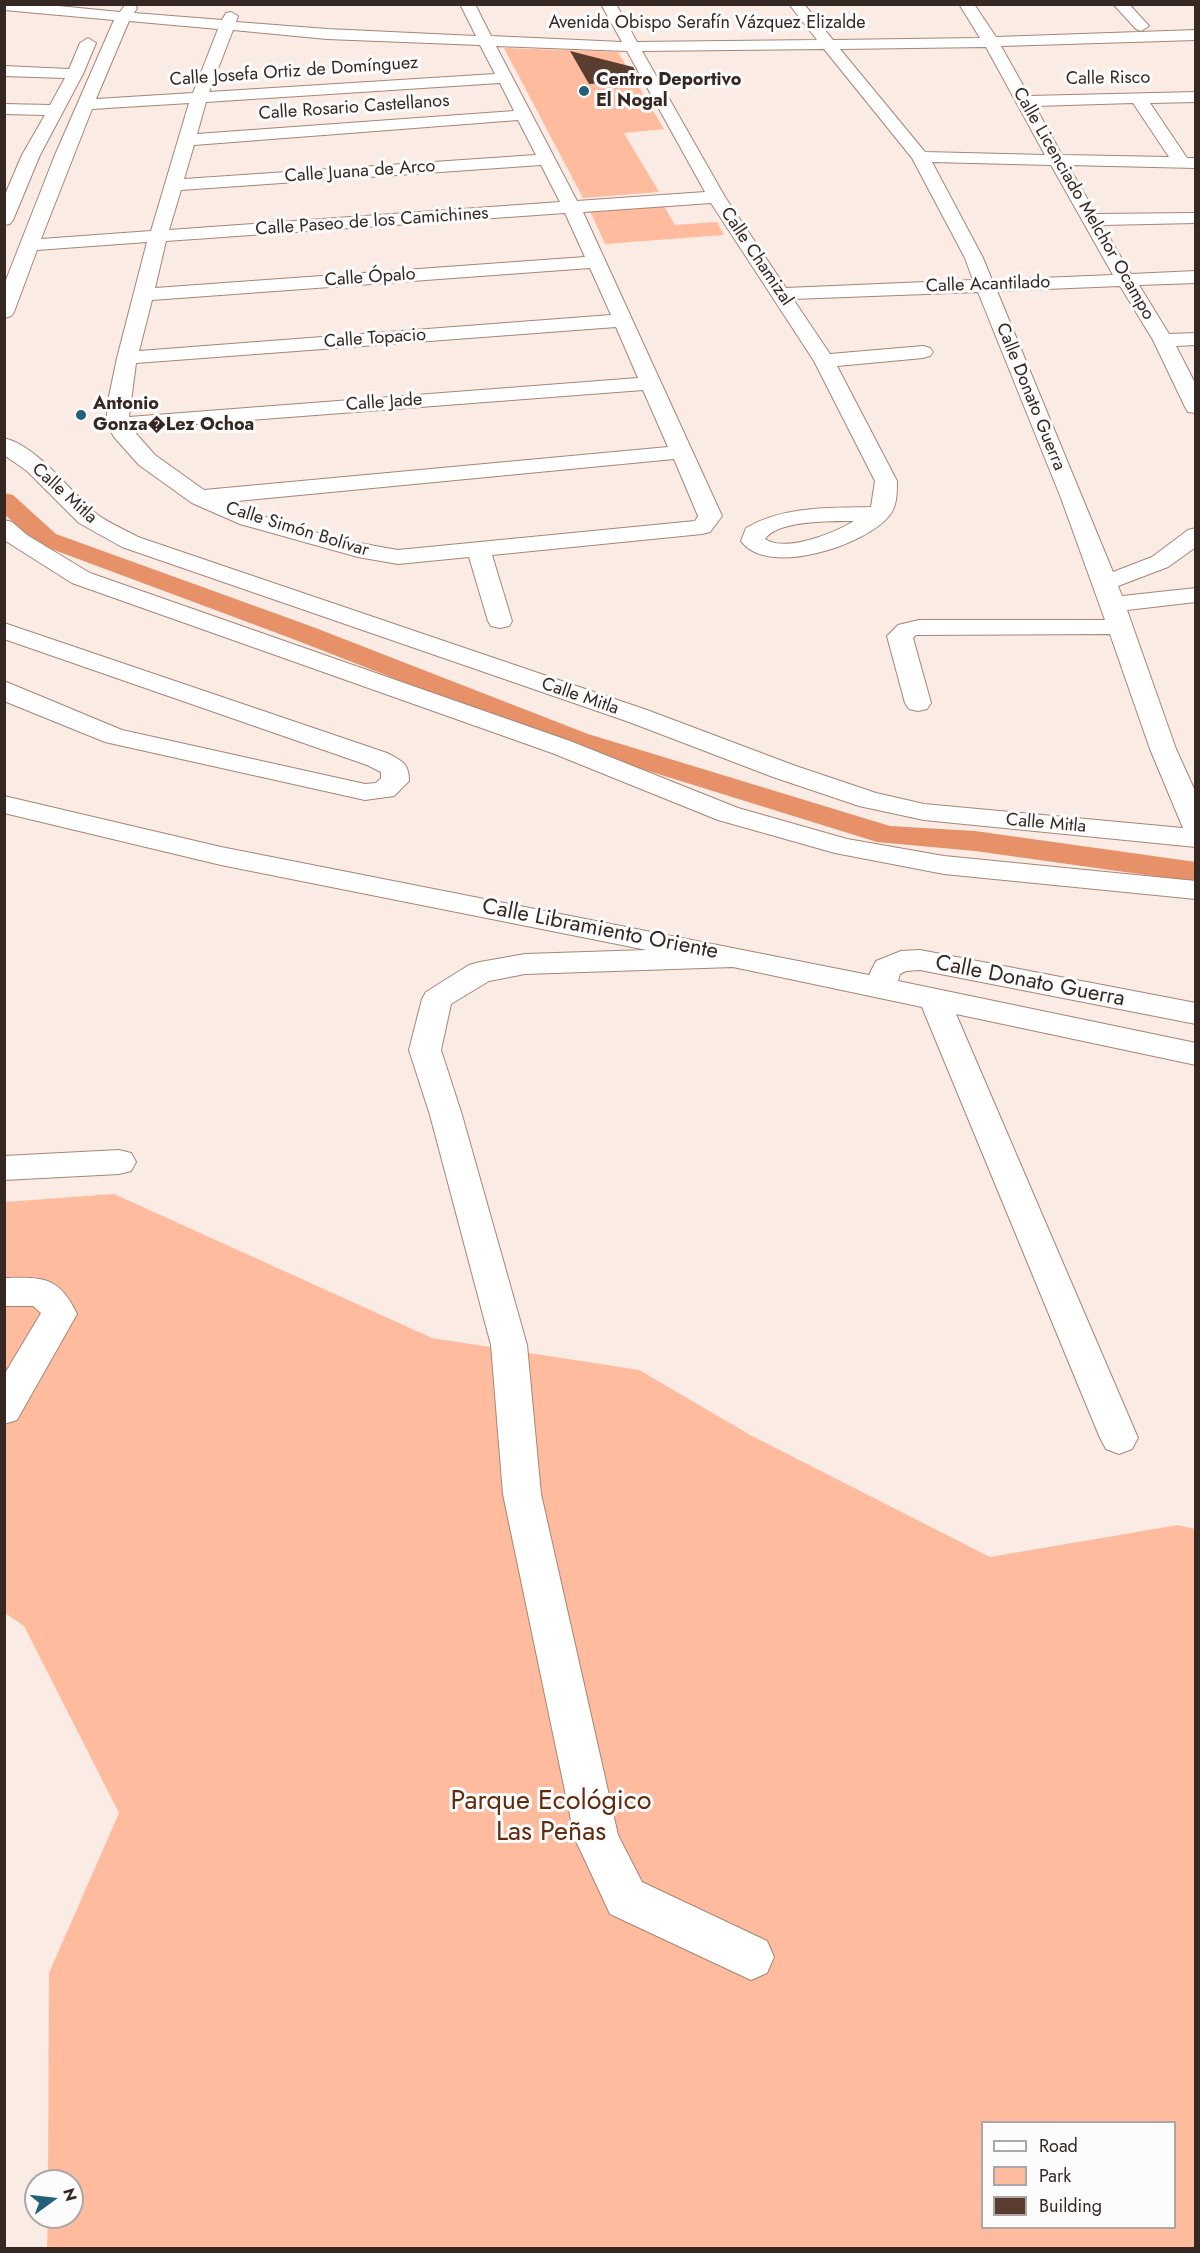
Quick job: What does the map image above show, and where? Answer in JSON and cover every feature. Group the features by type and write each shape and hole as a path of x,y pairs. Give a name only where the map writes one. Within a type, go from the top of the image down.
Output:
{"street":[{"path":"200,498 682,452 571,208 467,4"},
{"name":"Calle Chamizal","path":"608,4 716,197 824,361 886,481 886,498 879,514"},
{"name":"Calle Donato Guerra","path":"796,4 920,158 974,258 1112,605 1163,749 1196,827"},
{"name":"Calle Licenciado Melchor Ocampo","path":"966,4 1090,220 1163,340 1194,402"},
{"path":"1120,4 1141,26"},
{"path":"11,7 56,27"},
{"name":"Avenida Obispo Serafín Vázquez Elizalde","path":"11,7 113,9 327,34 483,35 628,41 1196,35"},
{"path":"4,220 31,155 75,74 88,43 113,9"},
{"path":"4,312 85,105 113,9"},
{"name":"Avenida Obispo Serafín Vázquez Elizalde","path":"228,21 298,17 483,35"},
{"path":"118,424 118,406 127,358 158,237 199,98 228,21"},
{"name":"Avenida Obispo Serafín Vázquez Elizalde","path":"987,37 1196,23"},
{"path":"72,35 88,43"},
{"path":"4,71 75,74"},
{"name":"Calle Josefa Ortiz de Domínguez","path":"85,105 506,78"},
{"name":"Calle Risco","path":"1022,101 1196,97"},
{"path":"1138,98 1188,163"},
{"path":"4,109 54,110"},
{"name":"Calle Rosario Castellanos","path":"186,140 524,115"},
{"path":"13,155 31,155"},
{"path":"920,158 1188,163"},
{"name":"Calle Juana de Arco","path":"173,185 547,159"},
{"name":"Calle Paseo de los Camichines","path":"29,245 716,197"},
{"path":"1090,220 1196,218"},
{"name":"Calle Ópalo","path":"143,295 596,262"},
{"name":"Calle Acantilado","path":"780,294 1196,277"},
{"name":"Calle Topacio","path":"127,358 623,320"},
{"path":"1163,340 1196,339"},
{"path":"824,361 923,352"},
{"name":"Calle Jade","path":"118,424 651,383"},
{"name":"Calle Simón Bolívar","path":"118,424 125,436 147,460 200,498 248,519 366,552 398,557 702,527 710,516 682,452"},
{"name":"Calle Mitla","path":"4,444 35,466 87,518 130,542 205,570 638,716 783,771 869,800 924,812 1196,838"},
{"path":"4,527 19,540 81,578 561,747 728,814 845,847 945,865 1196,890"},
{"path":"1112,605 1160,562 1196,535"},
{"path":"478,549 500,621"},
{"path":"918,703 900,636 907,630 1196,595"},
{"path":"4,630 377,759 395,768 395,781 384,790 365,792 114,736 10,694 4,689"},
{"name":"Calle Libramiento Oriente","path":"4,804 221,856 733,957 1196,1053"},
{"path":"733,957 525,964 480,972 437,999 425,1050 446,1115 509,1345 522,1494 597,1839 626,1898 751,1957"},
{"name":"Calle Donato Guerra","path":"880,989 887,968 901,961 920,960 1196,1014"},
{"path":"934,999 1119,1438"},
{"path":"4,1168 120,1162"},
{"path":"4,1292 43,1293 54,1300 59,1314 4,1409"}],"green space":[{"name":"Centro Deportivo El Nogal","path":"504,48 618,52 664,129 624,133 659,192 583,198"},
{"path":"664,206 675,225 717,222 724,235 605,244 590,211"},
{"name":"Parque Ecológico Las Peñas","path":"114,1194 432,1338 639,1370 752,1436 990,1557 1178,1525 1195,1529 1195,2248 47,2248 48,2229 84,2229 84,2169 48,2169 49,1973 119,1813 24,1626 5,1613 5,1202"}],"building":[{"path":"570,51 633,67 641,80 589,84"}],"waterway":[{"path":"4,500 47,539 303,633 578,740 888,835 975,841 1196,872"}],"place":[{"name":"Centro Deportivo El Nogal","path":"584,91"},
{"name":"Antonio Gonza�Lez Ochoa","path":"81,415"}]}
